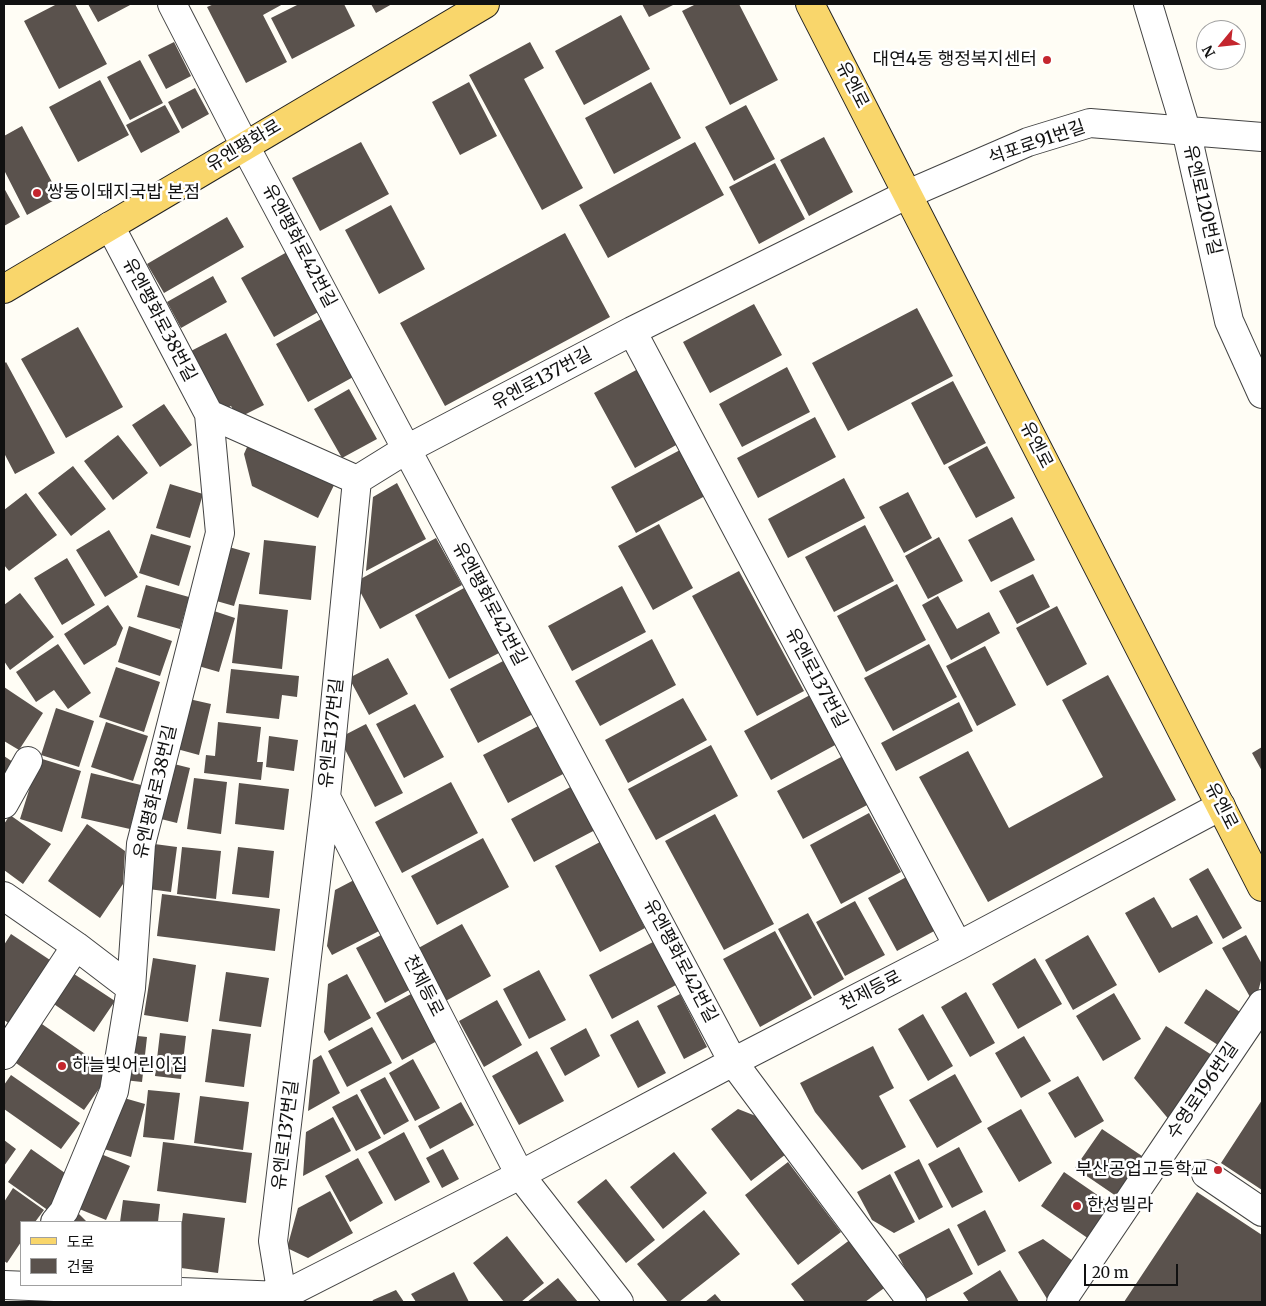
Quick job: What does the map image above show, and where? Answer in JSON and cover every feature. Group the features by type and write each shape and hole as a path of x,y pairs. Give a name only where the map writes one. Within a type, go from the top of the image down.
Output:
{"main road":[{"name":"유엔평화로","path":"4,289 245,146 458,11 485,4"},
{"name":"유엔로","path":"810,4 1262,887"}],"street":[{"name":"유엔평화로42번길","path":"172,4 245,146 733,1062 912,1302"},
{"name":"유엔로120번길","path":"1148,4 1186,130 1230,321 1262,394"},
{"name":"석포로91번길","path":"908,194 1028,142 1090,123 1262,137"},
{"name":"유엔로137번길","path":"284,1300 273,1241 326,797 357,480 407,449 632,331 908,194"},
{"name":"유엔평화로38번길","path":"56,1221 64,1211 114,1091 131,988 141,844 220,533 209,414 110,226"},
{"name":"유엔로137번길","path":"632,331 958,946"},
{"path":"209,414 357,480"},
{"path":"4,804 28,761"},
{"name":"천제등로","path":"326,797 520,1175 619,1302"},
{"name":"천제등로","path":"284,1300 1221,806"},
{"path":"4,896 76,946 131,988"},
{"path":"4,1055 76,946"},
{"name":"수영로196번길","path":"1060,1302 1262,1004"},
{"path":"1206,1174 1262,1212"},
{"path":"4,1284 8,1282 20,1266"},
{"path":"4,1284 20,1285"},
{"path":"39,1286 284,1300"}],"building":[{"path":"57,4 75,4 107,64 59,89 24,21"},
{"path":"88,4 132,4 98,22"},
{"path":"214,4 283,4 263,15 287,62 246,83 207,7"},
{"path":"299,4 344,4 355,26 292,59 271,18"},
{"path":"371,4 392,4 376,13"},
{"path":"642,4 675,4 649,17"},
{"path":"696,4 739,4 778,80 730,105 682,11"},
{"path":"621,15 650,69 584,105 555,51"},
{"path":"174,42 191,76 166,89 148,55"},
{"path":"530,42 544,68 524,79 583,188 542,210 469,75"},
{"path":"140,60 163,103 130,120 107,77"},
{"path":"100,80 129,135 78,162 49,107"},
{"path":"469,82 497,136 460,155 432,102"},
{"path":"651,82 681,138 614,174 585,118"},
{"path":"195,88 209,114 182,129 168,102"},
{"path":"165,105 180,132 141,153 126,125"},
{"path":"746,105 775,159 734,181 705,127"},
{"path":"22,126 60,197 27,215 4,170 4,136"},
{"path":"824,137 853,192 809,216 780,160"},
{"path":"361,142 389,194 320,231 292,178"},
{"path":"695,142 724,195 608,258 579,205"},
{"path":"775,163 805,219 759,244 729,187"},
{"path":"4,188 20,217 4,226"},
{"path":"391,205 425,269 379,294 345,230"},
{"path":"227,217 244,247 164,293 147,264"},
{"path":"565,233 610,317 445,406 400,323"},
{"path":"287,252 320,311 274,337 241,278"},
{"path":"213,276 227,302 181,328 167,302"},
{"path":"754,304 782,355 710,393 683,342"},
{"path":"917,308 953,376 848,431 812,363"},
{"path":"323,318 355,376 308,402 276,344"},
{"path":"78,327 123,407 66,438 21,359"},
{"path":"226,333 264,405 238,418 231,406 220,412 189,352"},
{"path":"6,362 55,453 15,474 4,453 4,364"},
{"path":"787,367 810,412 742,447 719,404"},
{"path":"638,369 678,444 635,468 594,393"},
{"path":"953,381 986,443 944,465 911,403"},
{"path":"349,389 377,439 342,458 314,409"},
{"path":"164,404 192,445 160,467 132,425"},
{"path":"815,417 836,457 758,498 737,458"},
{"path":"118,435 148,473 113,500 84,461"},
{"path":"251,438 337,479 318,518 252,486 244,454"},
{"path":"987,446 1015,498 976,518 948,467"},
{"path":"680,450 705,496 636,533 611,487"},
{"path":"73,466 106,509 71,536 38,493"},
{"path":"844,478 865,518 788,558 768,519"},
{"path":"397,483 426,539 366,571 373,497"},
{"path":"170,484 203,494 190,538 156,528"},
{"path":"908,492 932,538 904,553 879,507"},
{"path":"26,493 57,535 9,571 4,565 4,510"},
{"path":"1012,517 1035,560 991,582 968,540"},
{"path":"659,524 693,588 653,610 618,546"},
{"path":"865,525 894,581 834,612 805,557"},
{"path":"109,530 138,577 105,597 76,550"},
{"path":"151,534 191,546 179,586 139,573"},
{"path":"939,537 963,581 928,599 905,556"},
{"path":"436,538 462,585 380,629 355,582"},
{"path":"264,540 316,546 311,600 259,594"},
{"path":"229,547 250,553 234,606 213,600"},
{"path":"67,558 95,605 62,625 34,578"},
{"path":"739,571 804,691 757,716 692,596"},
{"path":"1033,574 1050,607 1017,624 999,591"},
{"path":"897,584 926,640 866,672 837,616"},
{"path":"146,585 189,597 180,629 137,617"},
{"path":"622,586 646,632 572,671 548,626"},
{"path":"464,588 499,653 449,679 415,615"},
{"path":"20,593 54,637 10,670 4,661 4,605"},
{"path":"938,596 957,629 989,612 1000,633 951,660 922,605"},
{"path":"239,604 288,610 282,669 232,663"},
{"path":"108,605 123,628 116,645 84,665 64,634"},
{"path":"1057,606 1087,664 1047,686 1016,628"},
{"path":"211,610 235,618 219,672 195,665"},
{"path":"129,626 172,641 160,676 118,662"},
{"path":"652,639 676,685 600,726 575,681"},
{"path":"58,644 91,693 68,709 54,690 36,702 16,672"},
{"path":"929,644 957,697 893,731 864,678"},
{"path":"985,646 1016,705 977,726 946,666"},
{"path":"388,658 408,694 369,715 349,678"},
{"path":"505,660 533,714 478,743 450,689"},
{"path":"116,667 160,682 144,732 99,717"},
{"path":"231,669 299,676 297,697 282,695 279,719 226,713"},
{"path":"1108,675 1176,800 988,902 919,777 968,751 1009,828 1103,777 1062,700"},
{"path":"4,687 43,713 19,750 4,741"},
{"path":"810,695 837,744 771,780 744,731"},
{"path":"683,698 707,740 628,783 605,740"},
{"path":"189,699 211,704 199,755 177,749"},
{"path":"959,702 973,731 896,771 881,743"},
{"path":"415,704 444,757 404,778 376,724"},
{"path":"56,708 94,721 79,767 41,755"},
{"path":"106,722 148,736 133,781 91,767"},
{"path":"218,722 261,727 257,762 263,762 261,780 204,773 206,755 215,756"},
{"path":"366,724 403,793 375,807 339,738"},
{"path":"540,725 565,773 508,803 483,755"},
{"path":"269,736 298,740 294,771 266,767"},
{"path":"711,745 738,796 656,840 628,789"},
{"path":"1262,747 1262,771 1252,753"},
{"path":"4,756 13,762 4,776"},
{"path":"843,756 869,804 803,839 777,791"},
{"path":"39,758 81,771 62,832 20,819"},
{"path":"170,763 190,768 177,823 157,818"},
{"path":"91,773 141,785 130,829 81,818"},
{"path":"194,778 227,782 221,834 187,829"},
{"path":"451,782 478,833 402,873 375,822"},
{"path":"239,783 289,789 284,830 235,824"},
{"path":"576,784 599,828 534,862 511,819"},
{"path":"869,813 901,872 841,904 810,845"},
{"path":"715,814 774,924 724,950 665,841"},
{"path":"10,815 51,844 23,884 4,870 4,824"},
{"path":"87,824 125,851 123,884 100,918 48,881"},
{"path":"483,838 509,887 437,925 411,876"},
{"path":"600,842 645,928 600,952 555,866"},
{"path":"147,843 177,847 171,892 141,888"},
{"path":"182,847 221,851 216,899 177,894"},
{"path":"238,847 274,851 269,898 232,894"},
{"path":"1208,868 1242,928 1223,939 1189,879"},
{"path":"910,875 938,929 897,951 868,898"},
{"path":"354,880 381,930 332,955 327,946 335,890"},
{"path":"162,894 280,909 275,951 157,936"},
{"path":"1154,897 1172,928 1197,915 1213,943 1159,973 1125,913"},
{"path":"855,901 885,955 845,976 816,922"},
{"path":"808,913 844,979 814,996 778,929"},
{"path":"462,924 491,976 442,1003 413,951"},
{"path":"775,931 812,998 760,1027 723,959"},
{"path":"11,934 53,962 10,1024 4,1020 4,945"},
{"path":"381,935 411,989 385,1003 356,948"},
{"path":"1088,935 1117,985 1073,1010 1045,960"},
{"path":"1246,935 1262,964 1262,977 1258,992 1250,997 1222,948"},
{"path":"653,942 676,985 612,1019 589,975"},
{"path":"153,958 196,965 188,1022 144,1015"},
{"path":"1035,958 1062,1004 1018,1029 992,984"},
{"path":"539,970 566,1020 529,1039 503,989"},
{"path":"71,972 115,1001 94,1032 51,1002"},
{"path":"226,972 269,978 261,1027 219,1021"},
{"path":"347,974 371,1018 329,1041 324,1032 328,984"},
{"path":"1206,989 1240,1012 1218,1045 1184,1023"},
{"path":"966,992 995,1043 970,1057 941,1007"},
{"path":"1114,993 1141,1039 1103,1061 1076,1016"},
{"path":"411,994 437,1041 402,1060 376,1013"},
{"path":"680,994 707,1047 684,1059 657,1006"},
{"path":"497,1000 522,1045 484,1067 459,1021"},
{"path":"923,1014 953,1066 928,1081 898,1029"},
{"path":"638,1020 666,1073 638,1088 610,1035"},
{"name":"하늘빛어린이집","path":"39,1022 111,1072 84,1110 13,1061"},
{"path":"1166,1026 1212,1055 1171,1122 1134,1078"},
{"path":"372,1027 392,1063 347,1087 328,1051"},
{"path":"586,1028 600,1056 565,1076 550,1048"},
{"path":"212,1029 251,1034 244,1087 205,1082"},
{"path":"160,1033 186,1036 181,1079 155,1076"},
{"path":"129,1035 147,1037 142,1082 124,1080"},
{"path":"1024,1036 1051,1081 1021,1098 995,1053"},
{"path":"873,1046 894,1088 879,1096 906,1147 862,1170 815,1112 800,1083"},
{"path":"537,1051 564,1101 519,1125 492,1076"},
{"path":"321,1055 340,1093 308,1111 313,1060"},
{"path":"413,1059 440,1108 415,1121 389,1073"},
{"path":"955,1074 982,1122 937,1148 909,1100"},
{"path":"11,1075 80,1123 61,1149 4,1109 4,1085"},
{"path":"1078,1076 1104,1121 1075,1138 1048,1093"},
{"path":"385,1077 409,1121 384,1135 360,1090"},
{"path":"148,1090 180,1093 174,1140 143,1137"},
{"path":"357,1094 381,1138 356,1151 332,1107"},
{"path":"117,1096 145,1104 131,1157 104,1149"},
{"path":"200,1096 249,1102 243,1150 194,1143"},
{"path":"1262,1100 1262,1190 1221,1163"},
{"path":"461,1102 474,1125 430,1149 418,1126"},
{"path":"738,1109 766,1120 790,1151 751,1181 711,1129"},
{"path":"1021,1109 1052,1163 1019,1182 987,1128"},
{"path":"333,1117 351,1151 303,1176 306,1132"},
{"path":"1102,1129 1142,1156 1116,1196 1075,1168"},
{"path":"404,1132 430,1182 395,1201 368,1152"},
{"path":"4,1140 16,1149 4,1166"},
{"path":"163,1142 252,1153 246,1203 157,1191"},
{"path":"959,1147 983,1192 952,1208 928,1164"},
{"path":"31,1149 72,1178 49,1211 8,1182"},
{"path":"443,1149 459,1179 442,1188 426,1158"},
{"path":"674,1152 707,1193 663,1229 630,1187"},
{"path":"101,1154 130,1166 106,1220 77,1208"},
{"path":"358,1158 383,1203 350,1222 325,1176"},
{"path":"919,1159 943,1207 919,1220 894,1172"},
{"path":"788,1162 841,1232 798,1265 745,1195"},
{"name":"한성빌라","path":"1064,1172 1112,1205 1089,1239 1041,1206"},
{"path":"890,1174 915,1222 894,1233 872,1220 857,1192"},
{"path":"606,1179 655,1240 626,1263 577,1202"},
{"path":"13,1188 44,1210 36,1221 20,1221 20,1244 7,1263 4,1261 4,1202"},
{"path":"330,1191 353,1233 308,1258 287,1248 298,1208"},
{"path":"1197,1192 1262,1235 1262,1302 1124,1302"},
{"path":"123,1200 160,1204 158,1221 120,1221"},
{"path":"704,1210 740,1254 679,1302 668,1302 637,1264"},
{"path":"985,1210 1006,1251 978,1266 957,1225"},
{"path":"183,1213 225,1218 218,1273 182,1268"},
{"path":"79,1214 86,1221 72,1221"},
{"path":"949,1228 973,1274 922,1301 898,1255"},
{"path":"507,1236 544,1283 521,1302 504,1302 473,1263"},
{"path":"851,1239 887,1286 865,1302 805,1302 791,1284"},
{"path":"1043,1239 1077,1264 1049,1302 1018,1252"},
{"path":"1000,1270 1019,1302 969,1302 963,1293"},
{"path":"454,1272 469,1302 416,1302 411,1294"},
{"path":"558,1278 578,1302 527,1302"},
{"path":"396,1290 404,1302 372,1302 373,1300"},
{"path":"715,1294 722,1302 705,1302"}],"place":[{"name":"대연4동 행정복지센터","path":"1047,60"},
{"name":"쌍둥이돼지국밥 본점","path":"37,193"},
{"name":"하늘빛어린이집","path":"62,1066"},
{"name":"부산공업고등학교","path":"1218,1170"},
{"name":"한성빌라","path":"1077,1206"}]}
